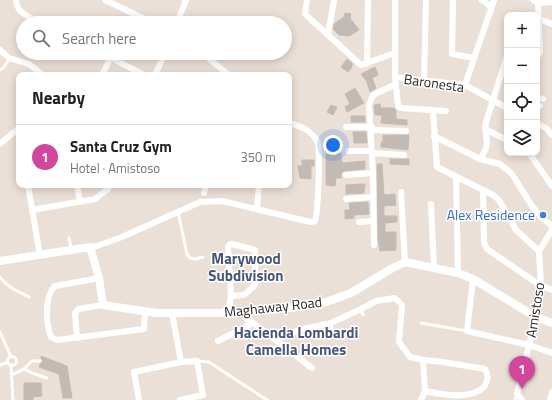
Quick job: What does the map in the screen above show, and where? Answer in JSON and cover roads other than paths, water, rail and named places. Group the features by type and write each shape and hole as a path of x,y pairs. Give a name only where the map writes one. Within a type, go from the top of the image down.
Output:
{"street":[{"path":"16,0 16,4 20,12 28,16"},
{"path":"105,0 138,16"},
{"path":"180,16 186,0"},
{"path":"307,0 305,14 364,64"},
{"path":"328,34 334,0"},
{"path":"364,64 368,0"},
{"path":"395,0 395,77 398,106 400,108 446,111"},
{"path":"424,80 426,0"},
{"path":"453,0 452,54 474,58"},
{"path":"482,0 491,7"},
{"path":"465,85 494,0"},
{"path":"537,12 536,2 552,2"},
{"path":"540,22 552,24"},
{"path":"0,50 10,58 16,60"},
{"path":"364,64 395,53"},
{"path":"16,60 29,64 39,72"},
{"path":"104,72 110,60"},
{"path":"115,60 138,72"},
{"path":"156,72 161,60"},
{"path":"211,60 225,72"},
{"path":"480,159 486,151 488,144 484,129 504,66"},
{"name":"Baronesta","path":"395,77 465,85 504,106"},
{"path":"374,245 372,129 370,105 373,95 396,84"},
{"path":"433,110 437,167 493,195 499,200 513,226 539,251 552,230"},
{"path":"0,261 97,246 122,237 200,202 222,201 311,222 315,221 318,142 306,129 292,124"},
{"path":"540,125 546,128 552,135"},
{"path":"346,127 406,131"},
{"path":"484,129 504,139"},
{"path":"0,144 16,131"},
{"path":"434,136 480,159 500,164 512,174 532,206 542,218 552,226"},
{"path":"348,151 404,155"},
{"path":"533,156 552,186"},
{"path":"346,175 373,173"},
{"path":"456,177 458,273"},
{"path":"28,188 40,256"},
{"path":"78,188 80,202"},
{"path":"32,210 95,199 109,188"},
{"path":"204,193 205,188"},
{"path":"257,209 259,188"},
{"path":"483,191 484,243 487,249 541,286 552,290"},
{"path":"401,192 405,262 458,273 473,279 536,317 552,322"},
{"path":"346,199 373,197"},
{"path":"431,204 434,268"},
{"path":"358,222 374,221"},
{"path":"228,313 231,296 228,248 230,244 232,244 255,250 255,285 244,295 231,296"},
{"path":"77,338 75,313 78,309 103,305 99,278 90,247"},
{"name":"Amistoso","path":"516,397 536,317 541,286 539,251"},
{"name":"Maghaway Road","path":"103,305 156,313 245,314 292,308 326,302 351,293 405,262"},
{"path":"99,278 55,286 51,290 48,298 48,329 51,337 57,340 144,329 145,311"},
{"path":"473,279 467,331 529,346 552,354"},
{"path":"274,339 299,330 331,326 362,312 376,301 395,298 402,305 399,342 410,357 474,366 485,369 488,374 487,382 482,390 473,396 462,399 425,391"},
{"path":"172,313 181,362"},
{"path":"245,314 252,318 252,322 312,368"},
{"path":"218,341 252,322"},
{"path":"421,400 425,391 423,360"},
{"path":"139,400 134,372 181,362 197,361 203,395 180,400"},
{"path":"550,400 552,392"},
{"path":"516,397 522,400"}],"lane":[{"path":"0,70 10,58"},
{"path":"178,212 187,254 190,258 195,259 203,257"},
{"path":"69,238 71,250"},
{"path":"0,277 11,288 29,298"},
{"path":"421,323 467,331"},
{"path":"0,332 11,357 16,359 16,363 21,371"},
{"path":"0,365 8,362 11,357"},
{"path":"12,375 24,369 32,361 40,361"},
{"path":"197,361 209,362 267,400"},
{"path":"8,362 11,365 13,400"},
{"path":"11,365 16,363"},
{"path":"24,369 32,374 47,378"}],"place":[{"name":"Alex Residence","path":"543,215"},
{"name":"Santa Cruz Gym","path":"522,389"}],"district":[{"name":"Marywood Subdivision","path":"246,268"},
{"name":"Hacienda Lombardi Camella Homes","path":"296,342"}]}
